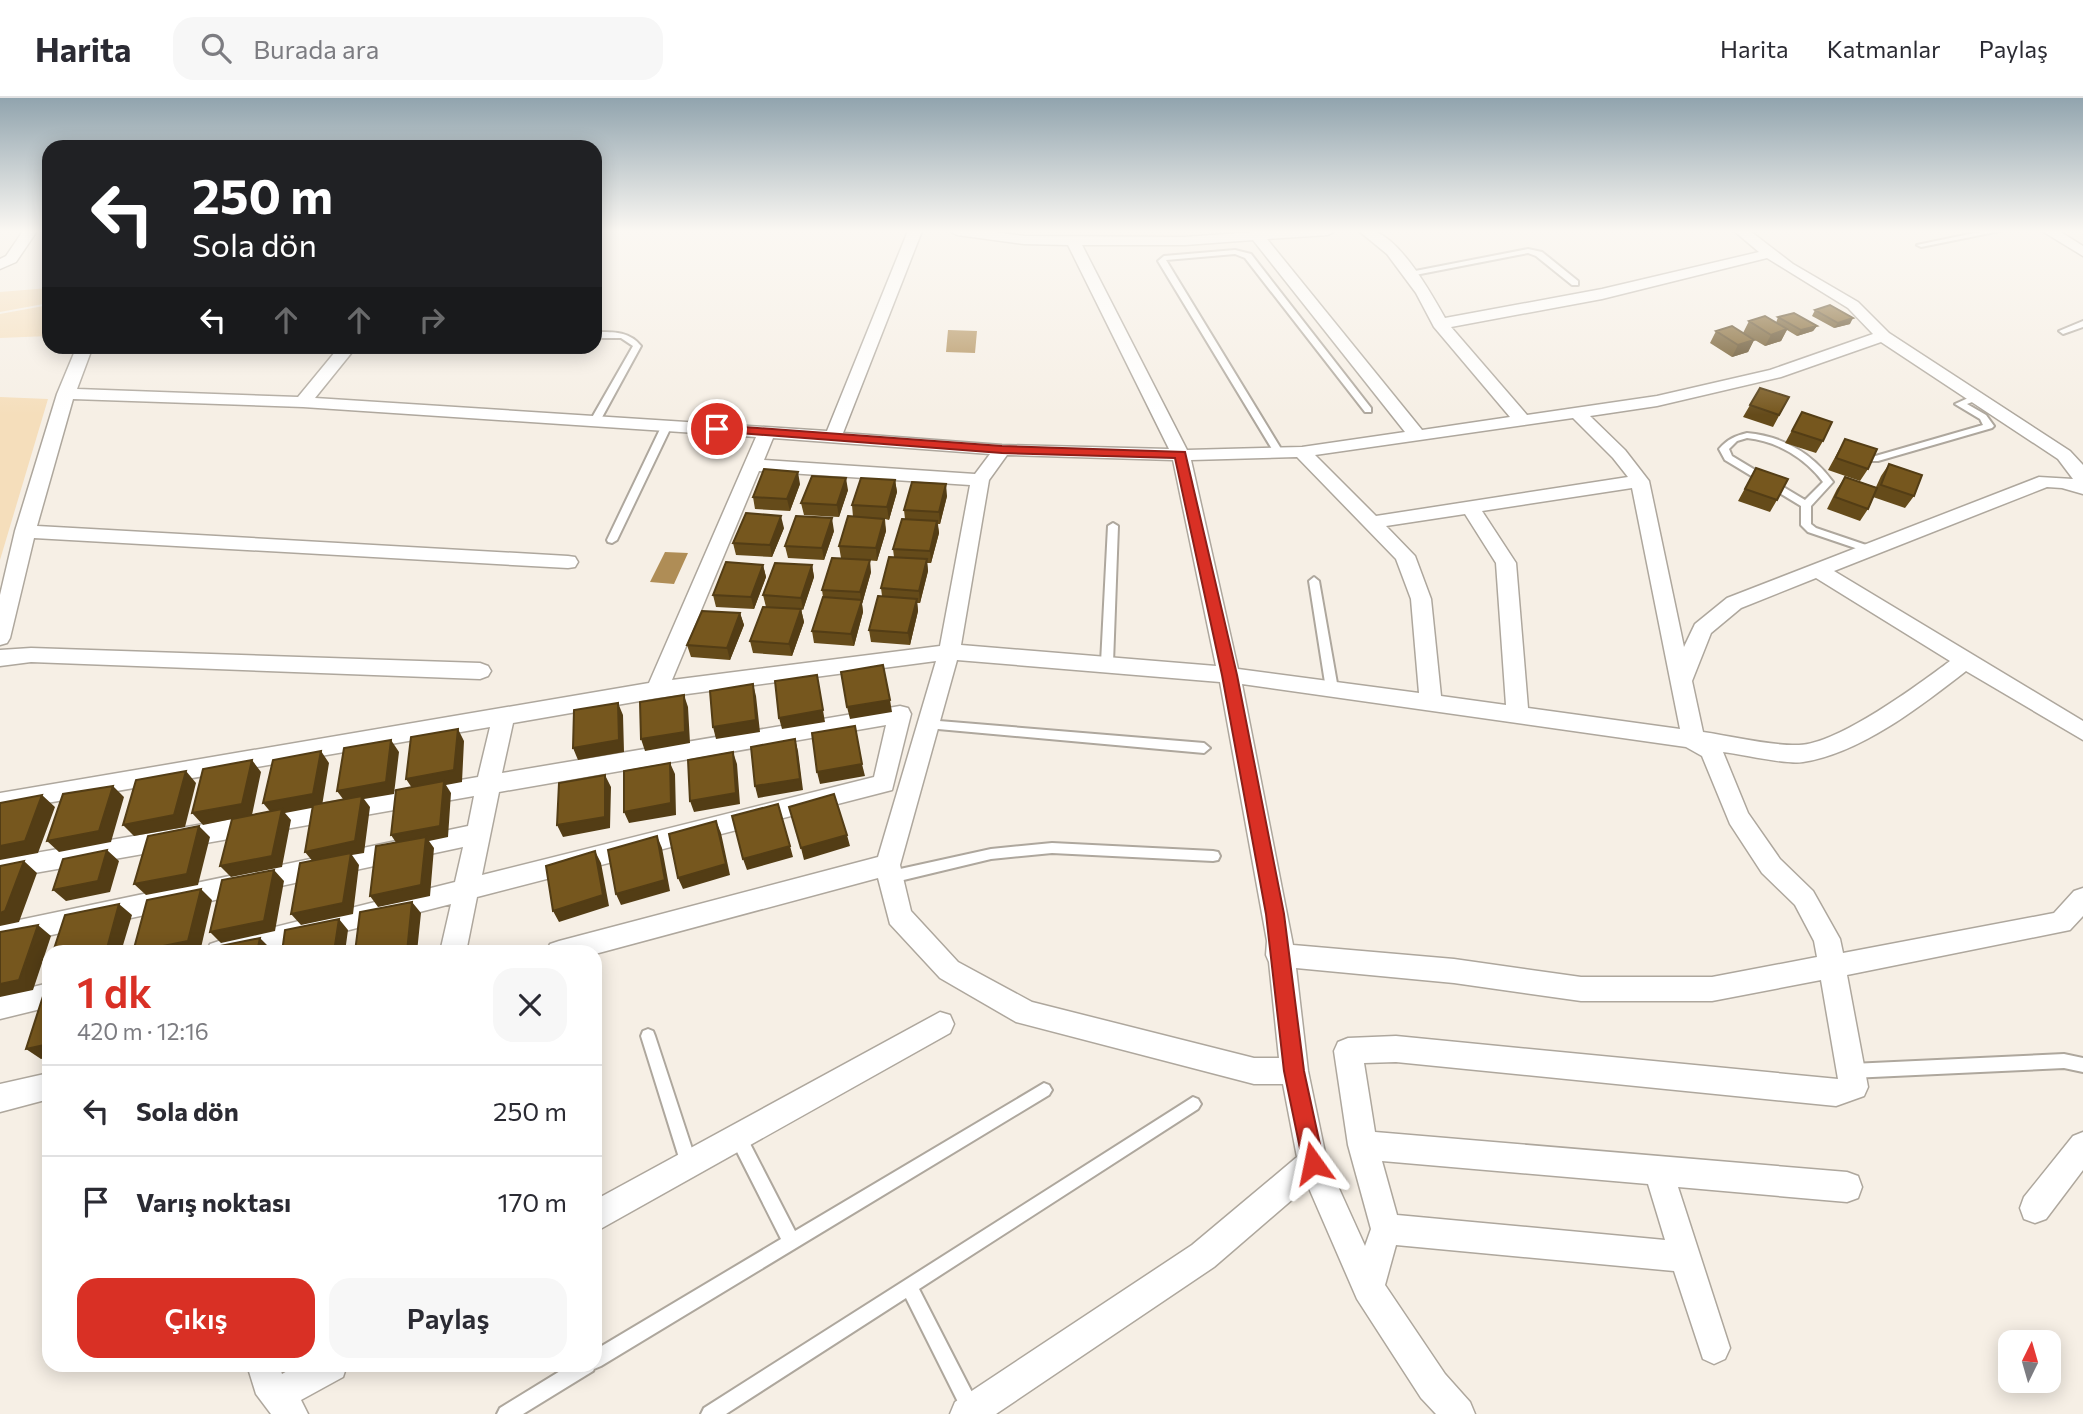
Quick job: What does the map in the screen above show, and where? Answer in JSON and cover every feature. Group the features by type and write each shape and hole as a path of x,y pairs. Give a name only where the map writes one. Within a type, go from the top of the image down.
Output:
{"street":[{"path":"833,437 891,292"},
{"path":"1099,292 1181,454 1230,675 1280,941 1279,955 1294,1071 1313,1163 1368,1288 1433,1386 1458,1414"},
{"path":"1302,292 1417,435"},
{"path":"1423,292 1440,324 1521,420"},
{"path":"1440,324 1609,292"},
{"path":"1833,292 1853,305 1883,336 2064,455 2078,470 2083,482"},
{"path":"65,394 303,402 1002,450 1181,454 1302,452 1657,401 1775,374 1883,336"},
{"path":"0,638 25,531 65,394 82,354"},
{"path":"303,402 342,354"},
{"path":"1368,1288 1386,1229 1363,1144 1348,1051 1396,1049 1836,1093 1854,1087 1827,940 1804,898 1771,866 1738,817 1711,751 1693,740 1640,481 1619,454 1576,412"},
{"path":"657,691 768,432"},
{"path":"1002,450 980,480 949,652 927,724 889,871 900,916 949,970 1026,1013 1254,1071 1294,1071"},
{"path":"1302,452 1405,555 1421,600 1431,703"},
{"path":"752,465 980,480"},
{"path":"1374,522 1640,481"},
{"path":"1681,681 1702,629 1734,603 2045,481 2063,482 2083,488"},
{"path":"1470,507 1506,563 1518,715"},
{"path":"25,531 568,562"},
{"path":"1816,569 2083,732"},
{"path":"0,802 657,691 949,652 1230,675 1801,754 1840,743 1904,707 1964,661"},
{"path":"0,658 31,655 480,671"},
{"path":"0,869 488,783 900,715 884,784 247,945"},
{"path":"454,945 503,716"},
{"path":"0,935 477,834"},
{"path":"588,945 889,871"},
{"path":"1279,955 1454,971 1581,989 1712,989 2061,922 2083,899"},
{"path":"0,1007 42,997"},
{"path":"602,1213 940,1024"},
{"path":"0,1098 42,1088"},
{"path":"1363,1144 1847,1187"},
{"path":"2035,1208 2083,1146"},
{"path":"970,1412 1203,1256 1313,1163"},
{"path":"1658,1170 1714,1348"},
{"path":"1386,1229 1685,1257"},
{"path":"265,1372 268,1382 284,1405 323,1372"}],"lane":[{"path":"1181,292 1279,452"},
{"path":"1276,292 1368,410"},
{"path":"2063,331 2083,324"},
{"path":"595,421 637,346 634,340 624,336 602,335"},
{"path":"1875,459 1989,426 1983,417 1960,404 1978,397"},
{"path":"612,540 667,425"},
{"path":"1806,505 1728,458 1724,449 1727,443 1736,437 1749,434 1764,437 1792,450 1821,470 1828,482 1806,505 1806,525 1812,530 1868,549"},
{"path":"1107,663 1113,527"},
{"path":"1314,581 1332,689"},
{"path":"927,724 1204,748"},
{"path":"889,871 991,854 1052,848 1213,856"},
{"path":"648,1037 689,1164"},
{"path":"1851,1071 2064,1061 2083,1065"},
{"path":"602,1356 1044,1090"},
{"path":"710,1414 1193,1104"},
{"path":"738,1137 792,1241"},
{"path":"909,1287 970,1412"},
{"path":"506,1414 575,1372"}],"shaded area":[{"path":"0,292 42,292 42,304 0,312"},
{"path":"42,306 42,336 0,338 0,314"},
{"path":"948,330 977,331 975,353 946,352"},
{"path":"0,397 48,399 0,560"},
{"path":"665,552 688,553 674,584 650,582"}],"building":[{"path":"1830,305 1853,318 1838,323 1815,310"},
{"path":"1794,313 1817,326 1801,330 1778,317"},
{"path":"1765,316 1787,329 1771,335 1749,321"},
{"path":"1732,326 1754,340 1738,345 1716,331"},
{"path":"1760,388 1789,397 1779,415 1750,405"},
{"path":"1802,412 1832,422 1823,441 1792,431"},
{"path":"1845,439 1877,449 1868,469 1836,458"},
{"path":"1889,464 1922,475 1914,496 1881,485"},
{"path":"1756,468 1788,479 1777,500 1745,489"},
{"path":"764,469 798,472 787,499 753,497"},
{"path":"812,476 846,478 837,505 801,503"},
{"path":"1845,477 1877,488 1868,509 1835,497"},
{"path":"861,478 895,480 887,507 852,505"},
{"path":"912,482 946,484 939,512 904,510"},
{"path":"746,513 781,516 770,545 733,543"},
{"path":"796,516 832,518 822,548 785,546"},
{"path":"848,516 884,519 876,548 839,546"},
{"path":"902,519 937,521 930,551 893,549"},
{"path":"889,557 927,559 919,591 881,588"},
{"path":"832,558 870,560 860,592 822,590"},
{"path":"726,562 763,565 751,597 713,595"},
{"path":"775,563 812,565 801,598 763,595"},
{"path":"878,596 917,599 908,633 869,630"},
{"path":"823,597 862,600 851,634 812,631"},
{"path":"763,607 801,609 789,644 750,641"},
{"path":"702,611 740,613 727,648 687,645"},
{"path":"883,665 890,700 847,707 841,672"},
{"path":"817,675 823,710 779,718 775,681"},
{"path":"753,684 756,720 713,727 710,691"},
{"path":"684,695 685,732 641,739 640,702"},
{"path":"618,703 619,740 573,748 574,710"},
{"path":"855,726 862,764 817,772 812,733"},
{"path":"458,729 454,770 406,779 411,737"},
{"path":"795,739 800,779 755,786 751,747"},
{"path":"391,740 386,782 337,791 344,748"},
{"path":"321,751 313,794 263,803 273,760"},
{"path":"733,752 736,793 690,801 688,760"},
{"path":"252,760 242,804 192,813 203,769"},
{"path":"670,763 671,803 624,812 624,771"},
{"path":"186,771 174,815 123,825 136,780"},
{"path":"605,775 605,817 557,825 559,783"},
{"path":"444,781 440,826 391,835 396,790"},
{"path":"113,786 99,831 47,841 63,794"},
{"path":"834,794 847,835 801,848 789,807"},
{"path":"42,795 25,841 0,846 0,803"},
{"path":"362,796 355,841 305,852 313,805"},
{"path":"778,804 790,846 743,859 732,816"},
{"path":"282,809 272,856 220,866 232,819"},
{"path":"716,821 726,864 678,878 669,834"},
{"path":"199,826 187,874 134,884 148,836"},
{"path":"657,836 665,880 616,894 608,850"},
{"path":"426,837 421,885 370,896 376,846"},
{"path":"107,850 98,881 53,890 63,859"},
{"path":"595,851 603,895 553,911 546,866"},
{"path":"351,853 343,903 291,914 300,863"},
{"path":"24,861 5,911 0,913 0,866"},
{"path":"274,870 264,921 210,932 222,880"},
{"path":"201,889 188,941 168,945 135,945 147,900"},
{"path":"412,902 408,945 356,945 360,912"},
{"path":"119,904 108,945 55,945 65,915"},
{"path":"339,919 335,945 283,945 285,930"},
{"path":"38,925 19,980 0,984 0,932"},
{"path":"260,938 258,945 225,945"},
{"path":"42,999 42,1046 26,1049"}],"route":[{"path":"717,429 1002,450 1181,454 1230,675 1275,914 1294,1071 1313,1163"}]}
